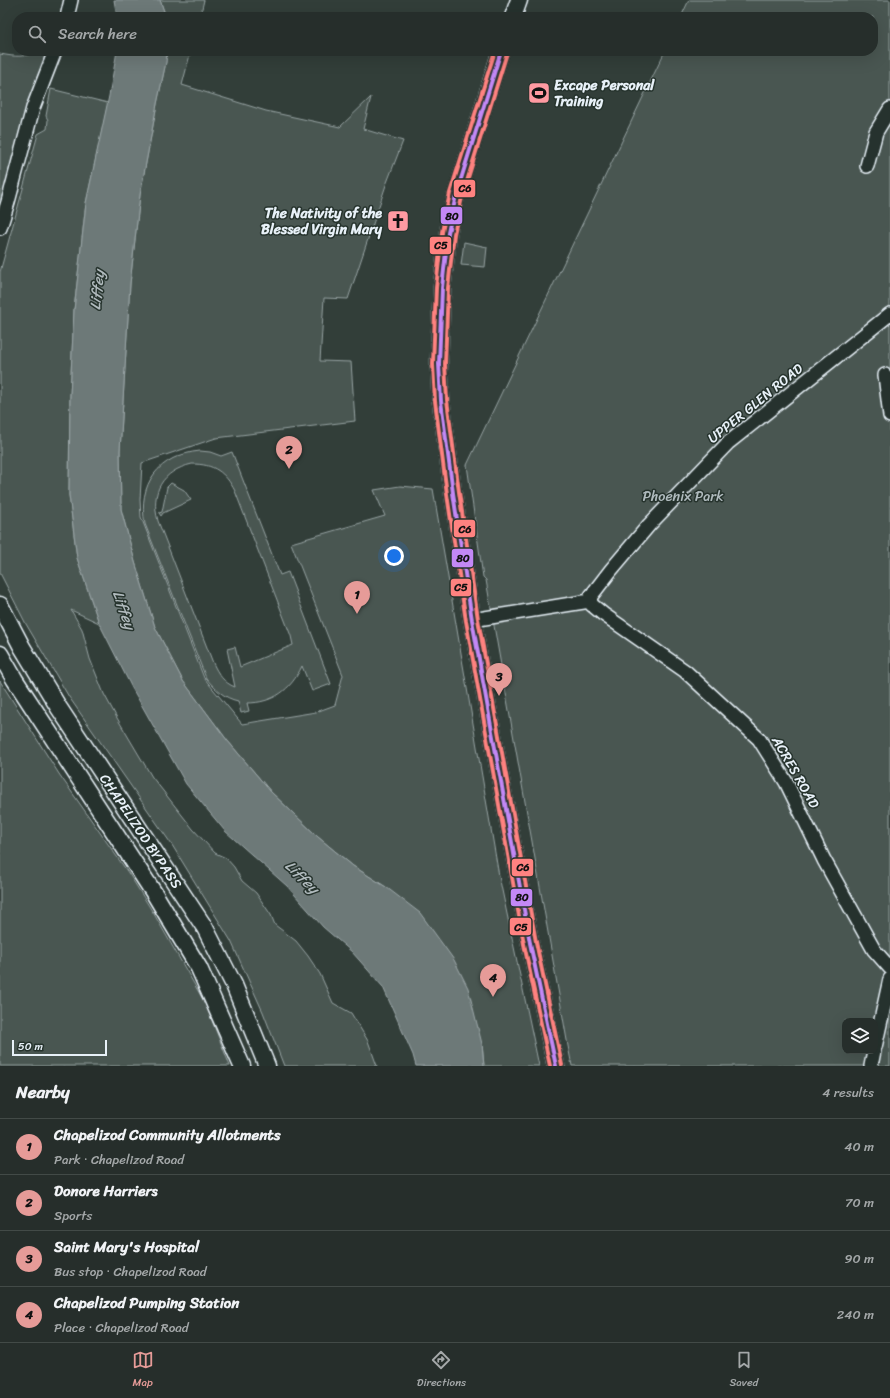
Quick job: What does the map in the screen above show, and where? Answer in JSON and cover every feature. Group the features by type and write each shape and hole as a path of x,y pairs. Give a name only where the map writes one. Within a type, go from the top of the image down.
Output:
{"main road":[{"path":"515,12 519,0"},
{"path":"499,56 456,195 447,241 441,295 439,364 441,401 472,620 530,943 556,1066"},
{"name":"CHAPELIZOD BYPASS","path":"0,605 22,647 59,708 205,928 234,984 267,1066"},
{"name":"CHAPELIZOD BYPASS","path":"0,654 15,680 154,893 199,968 242,1066"}],"street":[{"path":"68,12 71,0"},
{"path":"0,228 33,108 53,56"},
{"path":"867,166 876,132 890,109"},
{"name":"UPPER GLEN ROAD","path":"590,601 591,596 610,570 644,531 728,443 890,314"},
{"path":"886,374 890,416"},
{"path":"472,620 590,601"},
{"name":"ACRES ROAD","path":"590,601 592,605 603,614 685,671 759,740 786,782 824,860 874,950 890,968"},
{"path":"878,1033 890,979"},
{"path":"871,1066 873,1054"}],"green space":[{"path":"160,0 204,0 201,12 164,12"},
{"name":"Phoenix Park","path":"689,0 890,0 890,1066 572,1066 486,580 483,577 467,465 663,56 878,56 878,12 683,12"},
{"path":"0,54 12,56 45,56 25,118 0,210"},
{"path":"167,56 190,56 182,85 266,111 340,127 371,97 363,129 403,141 386,185 348,299 324,298 320,361 351,362 355,421 216,438 142,463 140,500 141,517 204,678 242,724 316,712 335,705 343,675 291,543 385,516 374,490 400,486 433,489 499,876 539,1066 484,1066 482,1044 386,887 353,866 318,837 271,792 227,740 183,681 155,627 135,562 121,509 120,451 130,284 140,195"},
{"path":"51,89 108,103 86,203 74,310 70,396 69,495 77,558 99,623 71,610 82,629 90,659 104,694 152,777 193,829 215,853 226,858 234,867 242,881 256,893 271,915 275,925 296,941 308,956 320,974 333,1003 351,1013 368,1041 377,1066 284,1066 263,1012 231,941 172,845 69,697 26,624 0,573 0,272 38,134 47,129 48,120 46,116"},
{"path":"464,242 487,247 485,267 461,265"},
{"path":"200,451 210,452 221,456 232,452 280,575 288,572 331,684 312,691 302,666 292,682 280,694 265,701 247,703 249,711 241,713 238,701 228,698 213,686 206,678 145,524 143,510 144,496 148,484 154,474 162,465 173,458","holes":["192,464 200,464 218,470 223,474 235,491 291,636 293,645 240,667 235,647 227,649 235,687 222,678 213,663 158,521 156,511 157,492 166,477 182,467"]},
{"path":"171,483 184,490 191,500 163,513 161,516 159,513 162,512 167,487"},
{"path":"0,681 59,774 129,874 154,914 205,1003 230,1066 0,1066"}],"water":[{"path":"114,0 160,0 164,12 116,12"},
{"name":"Liffey","path":"116,56 167,56 140,195 130,284 120,451 121,509 135,562 155,627 183,681 227,740 271,792 318,837 353,866 386,887 420,913 454,960 468,988 482,1044 484,1066 416,1066 413,1055 383,987 352,952 323,927 287,886 225,831 186,784 132,688 99,623 77,558 69,495 70,396 74,310 86,203"}],"transit line":[{"name":"C5","path":"493,56 450,193 442,232 436,288 433,364 435,401 466,621 524,944 550,1066"},
{"name":"80","path":"499,56 456,195 448,233 442,288 439,364 441,401 472,620 530,943 556,1066"},
{"name":"C6","path":"506,56 462,197 454,234 448,288 445,364 447,400 478,619 536,942 562,1065"}],"place":[{"name":"Excape Personal Training","path":"539,93"},
{"name":"The Nativity of the Blessed Virgin Mary","path":"398,221"},
{"name":"Donore Harriers","path":"289,469"},
{"name":"Chapelizod Community Allotments","path":"357,614"},
{"name":"Saint Mary's Hospital","path":"499,696"},
{"name":"Chapelizod Pumping Station","path":"493,997"}]}
